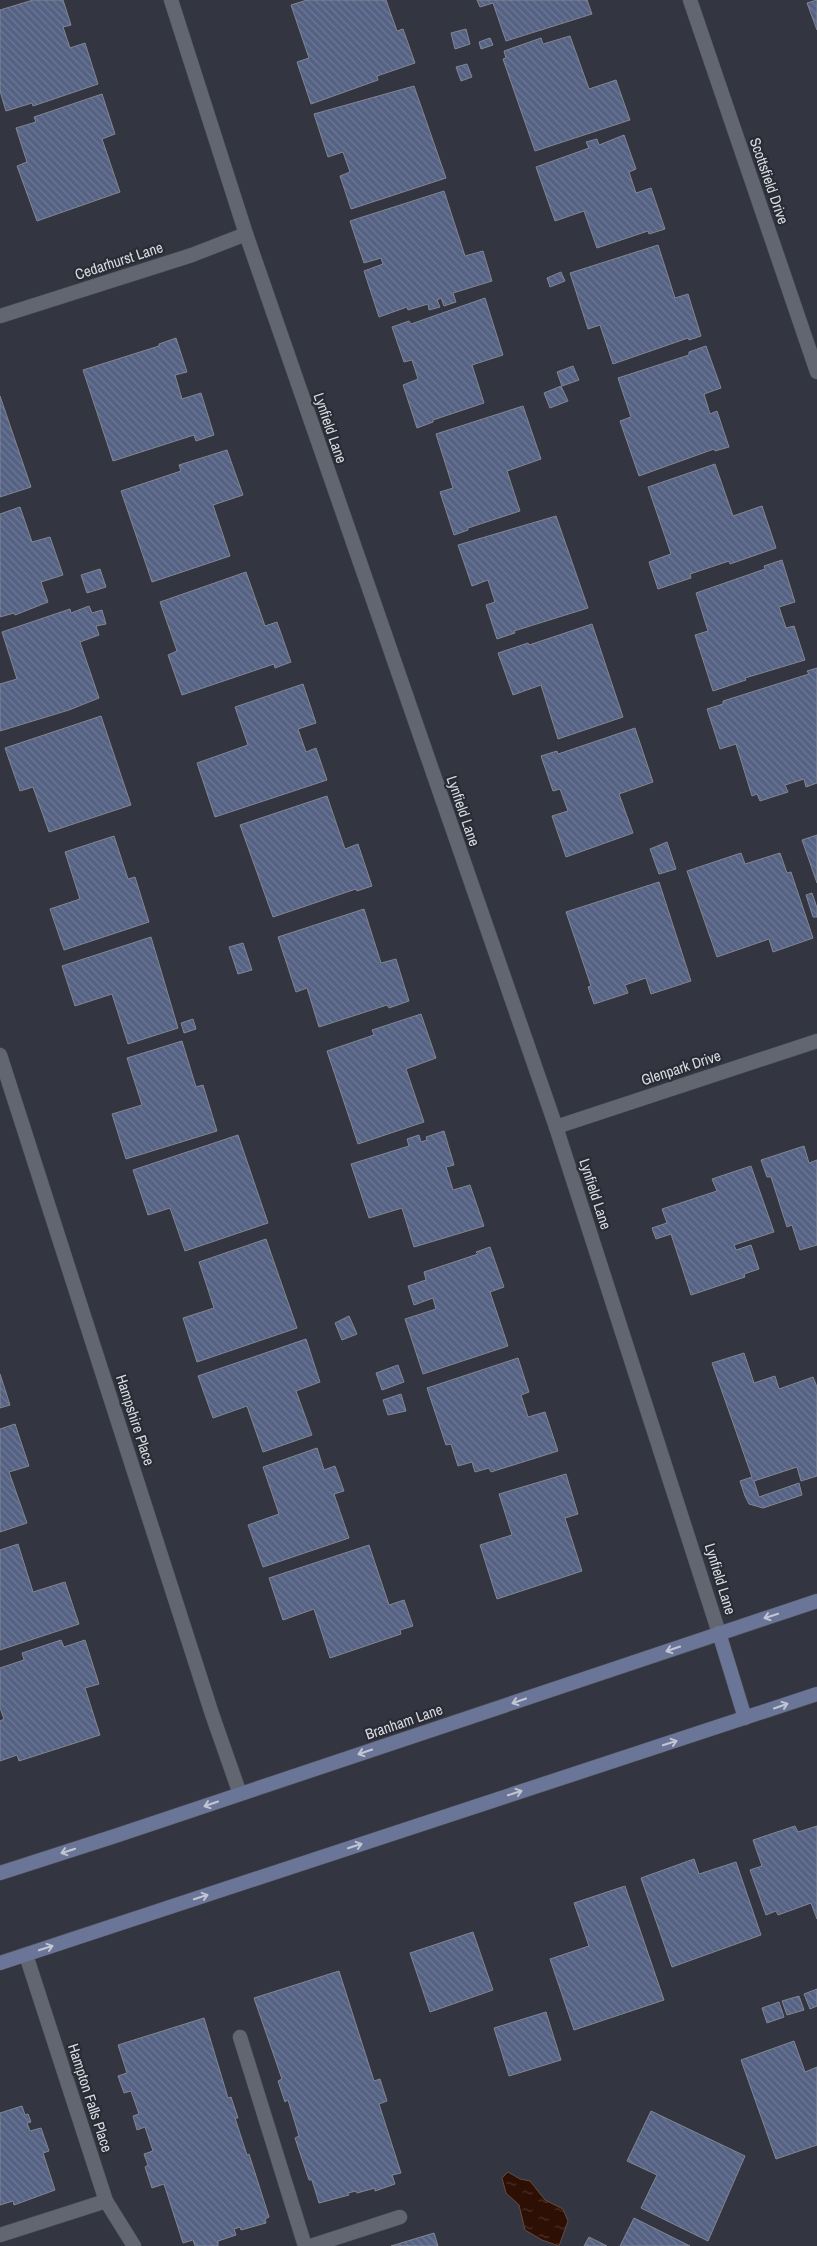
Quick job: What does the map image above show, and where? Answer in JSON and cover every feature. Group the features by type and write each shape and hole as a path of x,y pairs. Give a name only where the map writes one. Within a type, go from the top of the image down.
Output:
{"main road":[{"name":"Branham Lane","path":"0,1873 817,1601"},
{"path":"720,1633 745,1718"},
{"path":"0,1963 817,1694"}],"street":[{"name":"Lynfield Lane","path":"171,0 246,234 556,1127 720,1633"},
{"name":"Scottsfield Drive","path":"690,0 817,372"},
{"name":"Cedarhurst Lane","path":"0,316 192,255 246,234"},
{"name":"Glenpark Drive","path":"556,1127 817,1041"},
{"name":"Hampshire Place","path":"0,1055 212,1714 240,1794"},
{"name":"Hampton Falls Place","path":"26,1955 106,2201 134,2246"},
{"path":"240,2037 305,2246"},
{"path":"0,2235 106,2201"},
{"path":"311,2246 400,2217"}],"water":[{"path":"508,2172 520,2179 530,2181 545,2200 563,2209 568,2221 559,2246 542,2240 525,2230 519,2205 506,2193 502,2178"}],"building":[{"path":"33,0 63,0 71,25 63,27 70,48 85,43 98,84 33,106 32,103 6,111 0,91 0,10"},
{"path":"307,0 386,0 397,31 403,29 415,63 377,76 378,80 311,104 297,62 309,58 291,5"},
{"path":"477,0 587,0 592,14 506,41 493,3 480,7"},
{"path":"817,0 817,30 807,3"},
{"path":"466,29 470,44 455,49 451,33"},
{"path":"570,36 589,89 616,80 630,120 535,151 503,59 506,58 504,51 541,38 543,44"},
{"path":"490,38 493,45 481,49 479,42"},
{"path":"467,64 472,77 461,81 456,67"},
{"path":"414,86 446,178 351,209 340,176 350,172 343,152 328,157 314,114"},
{"path":"102,94 115,134 102,139 120,192 37,221 17,166 27,162 16,128 36,122 34,117"},
{"path":"624,135 636,169 629,172 636,193 651,188 665,229 649,234 648,231 597,248 584,211 555,221 536,167 589,148 586,142 597,139 599,145"},
{"path":"444,191 465,256 483,251 492,281 453,293 456,302 444,306 441,298 437,300 440,307 429,310 428,304 408,310 407,307 379,317 364,271 383,264 381,258 364,263 350,221"},
{"path":"658,245 675,298 688,294 701,336 689,340 688,338 613,364 600,325 588,329 570,273"},
{"path":"561,272 565,281 550,287 547,278"},
{"path":"485,298 503,355 472,365 484,403 433,420 433,422 417,428 403,385 418,379 412,360 404,362 392,327 409,321 411,324"},
{"path":"176,338 187,372 175,375 182,399 201,393 214,435 196,441 194,435 113,461 83,370 159,346 159,344"},
{"path":"706,346 721,388 704,394 710,414 717,411 729,447 715,451 714,449 639,476 620,421 631,417 618,378 689,355 689,352"},
{"path":"573,366 579,380 562,386 557,372"},
{"path":"561,386 568,401 550,408 544,393"},
{"path":"0,396 31,487 0,497"},
{"path":"523,406 541,459 507,471 520,511 468,528 468,530 454,535 440,492 453,488 436,434"},
{"path":"227,450 243,495 213,505 230,556 152,582 121,491 181,471 179,465"},
{"path":"715,464 733,516 762,506 776,548 730,564 729,561 690,574 691,578 658,589 649,562 671,554 648,487"},
{"path":"20,507 32,542 50,537 63,575 41,582 48,602 15,615 14,613 0,617 0,514"},
{"path":"556,516 588,608 514,631 515,633 497,639 486,605 495,602 488,580 472,586 458,545"},
{"path":"782,560 795,602 779,607 786,628 794,626 805,660 745,678 746,680 713,691 695,635 708,631 696,593 765,569 764,566"},
{"path":"100,569 106,587 87,593 81,575"},
{"path":"246,572 265,626 277,622 291,662 275,668 274,664 182,695 168,655 177,651 160,602"},
{"path":"89,606 92,613 102,610 106,624 96,626 99,635 80,642 99,698 69,710 0,731 0,684 17,679 2,632 70,609 71,613"},
{"path":"592,624 623,717 558,739 541,685 513,695 498,653"},
{"path":"817,668 817,783 806,787 804,779 785,785 788,792 760,801 757,794 752,796 736,744 720,749 707,709 723,704 723,701 809,674 807,671"},
{"path":"303,684 316,723 298,729 306,752 316,748 327,780 215,817 197,763 248,745 235,707"},
{"path":"101,716 131,805 49,832 33,787 20,791 5,748"},
{"path":"635,728 653,782 619,794 633,833 566,857 552,816 568,811 560,789 553,791 541,756 557,751 558,754"},
{"path":"327,796 345,849 358,844 372,886 357,891 356,889 273,917 240,825"},
{"path":"817,835 817,883 802,840"},
{"path":"114,836 128,879 135,877 149,922 64,950 50,909 80,899 65,852"},
{"path":"667,842 676,869 659,874 650,849"},
{"path":"741,853 745,864 780,853 787,873 791,872 813,938 773,952 769,939 717,957 687,871"},
{"path":"659,882 691,981 651,994 646,978 625,985 628,993 594,1004 588,987 591,986 566,912"},
{"path":"812,893 817,908 817,917 813,917 806,895"},
{"path":"364,909 381,963 396,959 409,1001 389,1008 387,1005 319,1027 307,988 296,992 278,937"},
{"path":"151,937 178,1028 128,1044 112,994 75,1006 62,966"},
{"path":"243,943 252,970 238,974 229,947"},
{"path":"421,1014 436,1058 406,1069 424,1122 358,1144 327,1051 374,1035 372,1030"},
{"path":"193,1019 196,1029 184,1033 181,1023"},
{"path":"182,1041 196,1087 203,1085 217,1131 126,1159 112,1114 142,1105 127,1058"},
{"path":"444,1131 454,1165 446,1167 453,1190 470,1185 484,1226 414,1247 402,1208 369,1218 351,1164 409,1146 407,1139 419,1135 421,1142 427,1140 426,1137"},
{"path":"238,1135 268,1223 185,1251 170,1208 148,1215 133,1170"},
{"path":"804,1146 809,1163 817,1160 817,1245 800,1250 792,1225 787,1227 771,1177 767,1177 761,1160"},
{"path":"751,1166 774,1232 734,1245 736,1250 751,1245 759,1269 744,1274 745,1277 691,1295 671,1234 656,1239 652,1228 667,1223 662,1209 717,1191 712,1179"},
{"path":"266,1239 297,1328 197,1362 183,1318 214,1308 199,1262"},
{"path":"490,1247 504,1287 490,1292 508,1346 423,1374 405,1319 436,1309 433,1298 414,1305 408,1286 426,1280 424,1272 478,1254 476,1252"},
{"path":"349,1316 357,1334 342,1340 335,1323"},
{"path":"306,1339 320,1382 296,1391 312,1435 263,1452 247,1406 213,1418 198,1376"},
{"path":"744,1353 754,1383 775,1376 779,1389 813,1377 817,1387 817,1476 801,1481 797,1467 754,1481 759,1497 799,1483 802,1495 763,1508 749,1504 745,1496 740,1481 752,1477 712,1363"},
{"path":"518,1358 529,1392 521,1395 528,1417 545,1412 558,1451 491,1472 489,1468 475,1472 472,1462 458,1466 451,1444 446,1445 427,1388"},
{"path":"398,1365 404,1382 382,1390 376,1373"},
{"path":"0,1374 10,1405 0,1408"},
{"path":"401,1394 406,1411 388,1415 383,1400"},
{"path":"15,1424 29,1466 9,1472 27,1523 0,1532 0,1429"},
{"path":"317,1448 324,1470 335,1466 344,1491 334,1494 349,1538 263,1567 248,1525 279,1514 263,1467"},
{"path":"566,1474 578,1514 565,1518 582,1571 497,1599 480,1545 512,1535 499,1494"},
{"path":"18,1544 33,1592 65,1582 79,1624 0,1650 0,1550"},
{"path":"369,1545 389,1605 404,1600 413,1626 400,1630 401,1634 330,1658 314,1609 283,1620 269,1578"},
{"path":"61,1640 64,1647 85,1640 99,1684 85,1688 100,1735 19,1761 17,1755 0,1761 0,1721 4,1719 0,1708 0,1668 24,1660 22,1653"},
{"path":"795,1826 798,1832 817,1826 817,1919 811,1903 778,1915 776,1911 766,1915 750,1870 762,1866 753,1840"},
{"path":"694,1859 699,1874 736,1862 761,1935 672,1967 641,1878"},
{"path":"625,1886 664,2000 574,2030 550,1959 589,1946 574,1903"},
{"path":"473,1932 493,1990 430,2012 410,1953"},
{"path":"339,1971 374,2081 380,2079 387,2101 379,2104 401,2173 392,2175 395,2184 375,2191 375,2188 357,2193 356,2191 348,2193 349,2195 319,2203 295,2138 299,2136 288,2100 285,2102 278,2081 282,2079 254,1998"},
{"path":"817,1989 817,2006 810,2009 804,1994"},
{"path":"799,1996 804,2010 787,2015 782,2001"},
{"path":"779,2002 784,2017 767,2023 762,2008"},
{"path":"546,2012 561,2060 509,2076 494,2028"},
{"path":"204,2018 228,2098 231,2097 238,2118 235,2118 247,2155 249,2154 269,2217 265,2219 266,2223 241,2230 240,2227 234,2229 236,2235 218,2241 218,2246 195,2246 193,2240 183,2243 164,2184 152,2188 145,2167 148,2165 144,2154 153,2151 145,2127 137,2130 133,2116 139,2114 131,2091 124,2093 118,2076 127,2073 118,2045"},
{"path":"794,2041 805,2072 817,2067 817,2145 776,2159 741,2060"},
{"path":"22,2106 25,2115 28,2114 31,2122 27,2123 30,2131 41,2128 49,2151 43,2153 55,2190 14,2205 13,2201 0,2205 0,2113"},
{"path":"651,2111 745,2156 708,2241 641,2208 657,2175 627,2161"},
{"path":"634,2218 690,2246 620,2246"},
{"path":"434,2233 438,2246 391,2246"},
{"path":"589,2237 607,2246 584,2246"}]}
